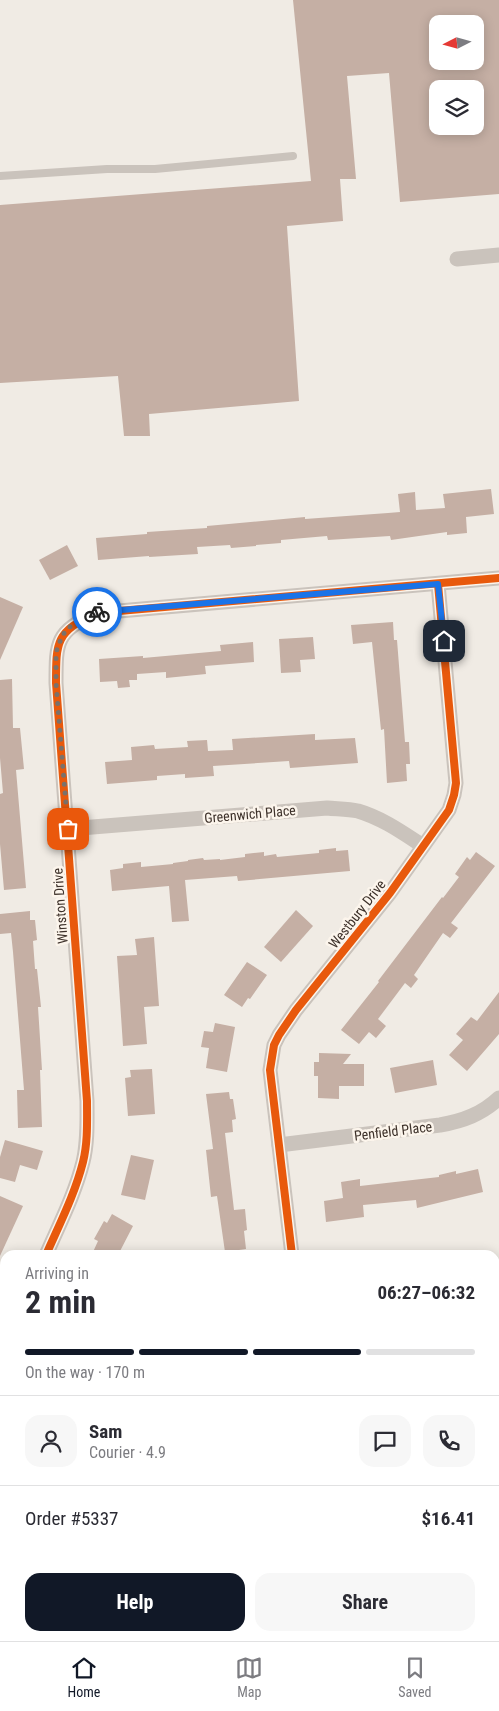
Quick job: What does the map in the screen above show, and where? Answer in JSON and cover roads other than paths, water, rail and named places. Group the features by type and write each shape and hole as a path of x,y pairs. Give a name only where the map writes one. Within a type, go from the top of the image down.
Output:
{"street":[{"path":"457,258 499,254"},
{"name":"Winston Drive","path":"48,1250 76,1185 87,1138 87,1101 56,683 56,652 62,636 76,622 96,612 499,578"},
{"name":"Westbury Drive","path":"291,1250 270,1070 274,1045 296,1010 390,893 449,810 456,783 438,584"},
{"name":"Greenwich Place","path":"68,829 327,808 356,811 368,815 394,827 423,846"},
{"name":"Penfield Place","path":"279,1145 463,1121 489,1108 499,1098"}],"lane":[{"path":"0,176 107,169 154,169 293,156"}]}
